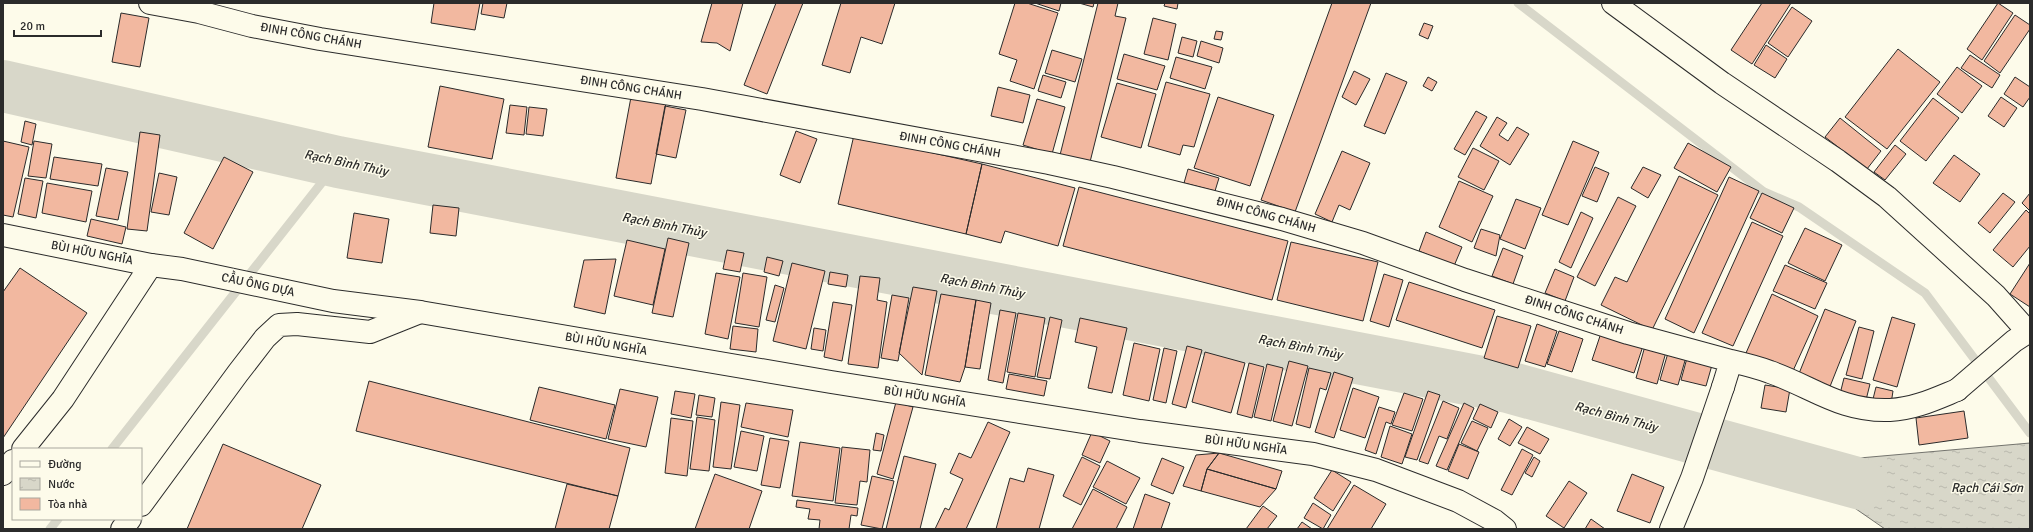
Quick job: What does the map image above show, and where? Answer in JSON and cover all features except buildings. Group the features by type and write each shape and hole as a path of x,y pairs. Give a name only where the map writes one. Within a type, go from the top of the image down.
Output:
{"street":[{"name":"ĐINH CÔNG CHÁNH","path":"150,3 199,12 252,26 320,39 702,99 1049,163 1197,196 1289,221 1363,244 1465,280 1628,333 1771,372 1838,403 1861,409 1891,410 1919,405 1957,390 2024,335"},
{"path":"1613,3 1722,83 1838,161 1887,197 1996,296 2024,335"},
{"name":"BÙI HỮU NGHĨA","path":"3,235 151,265 182,269"},
{"path":"24,448 63,399 151,265"},
{"name":"CẦU ÔNG DỰA","path":"182,269 333,301"},
{"name":"BÙI HỮU NGHĨA","path":"333,301 420,312 831,382 1140,431 1313,454 1376,470 1458,501 1495,521 1505,529"},
{"path":"142,504 238,373 265,338 279,325 309,325 370,332 420,312"},
{"path":"1671,529 1692,478 1731,361"},
{"path":"3,474 12,462"},
{"path":"122,529 129,520"}],"water":[{"name":"Rạch Cái Sơn","path":"2030,443 2030,529 1885,529 1791,464"}],"waterway":[{"path":"1518,3 1764,192 1799,207 1925,293 2030,433"},
{"name":"Rạch Bình Thủy","path":"3,86 338,162 1508,387 1861,484"},
{"path":"113,448 338,162"},
{"path":"50,529 57,520"}]}
